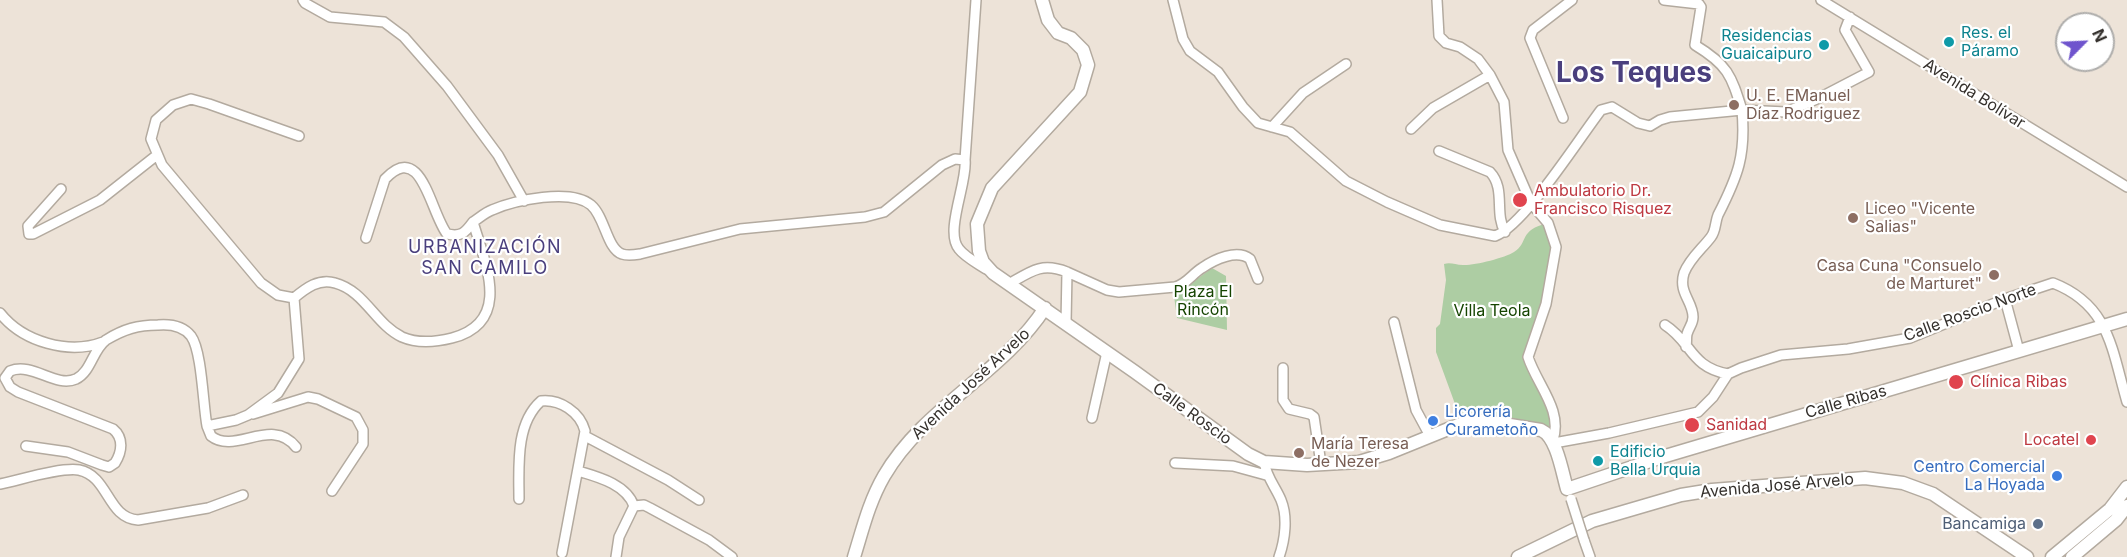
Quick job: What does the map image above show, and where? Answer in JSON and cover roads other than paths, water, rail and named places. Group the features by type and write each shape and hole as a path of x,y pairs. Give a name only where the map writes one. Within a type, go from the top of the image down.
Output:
{"street":[{"path":"303,0 330,17 384,22 404,37 447,86 498,155 524,201"},
{"path":"976,0 966,168 957,201 956,244 960,251 993,273"},
{"path":"993,273 983,262 979,251 977,224 992,188 1080,92 1088,65 1083,50 1071,38 1058,33 1048,20 1042,0"},
{"path":"1173,0 1183,39 1190,51 1218,72 1243,107 1258,123 1290,132 1346,181 1388,202 1440,225 1488,236 1505,232 1568,157 1601,110 1612,107 1638,123 1650,126 1670,117 1742,110 1786,112 1869,72 1845,30 1850,17"},
{"path":"1437,0 1438,36 1446,43 1460,47 1478,59 1490,75 1504,102 1508,150 1531,202 1548,223 1556,247 1546,303 1528,357 1554,413 1557,428 1553,442 1590,557"},
{"path":"1563,118 1530,38 1530,33 1572,0"},
{"path":"1664,0 1698,4 1701,7 1695,45 1725,66 1742,110 1744,135 1740,164 1732,188 1715,222 1712,237 1697,251 1683,279 1685,297 1693,315 1686,347"},
{"name":"Avenida Bolívar","path":"1821,0 2127,188"},
{"path":"1272,127 1303,93 1346,64"},
{"path":"1411,129 1433,108 1490,75"},
{"path":"294,298 278,295 261,283 162,165 151,139 156,120 173,105 191,99 299,136"},
{"path":"1439,151 1493,175 1498,185 1502,225 1505,232"},
{"path":"61,189 28,226 29,234 100,200 157,155"},
{"path":"366,238 385,179 392,171 401,167 410,167 419,174 439,225 447,234 455,236 464,234 473,222 492,210 524,201 567,195 590,203 601,217 613,247 624,255 640,254 740,229 884,212 942,165 955,159 965,160"},
{"path":"294,298 310,284 332,282 349,288 383,324 403,337 429,342 470,332 482,321 489,306 492,286 473,222"},
{"path":"1009,284 1040,268 1049,267 1067,272 1107,290 1119,292 1175,287 1183,284 1202,268 1220,259 1240,254 1250,259 1258,279"},
{"path":"1066,323 1067,272"},
{"name":"Calle Roscio","path":"993,273 1248,454 1264,462 1306,465 1359,462 1377,458 1462,423 1475,421 1541,430 1548,433 1553,442"},
{"name":"Calle Roscio Norte","path":"1728,374 1781,355 1848,349 1910,338 2005,299 2053,283 2068,290 2087,304 2095,311 2104,326"},
{"path":"207,426 248,415 278,393 299,359 294,298"},
{"path":"2005,299 2019,351"},
{"name":"Avenida José Arvelo","path":"855,557 868,507 890,466 928,422 1023,339 1045,308"},
{"path":"0,313 21,333 56,345 80,347 104,341 137,325 169,324 181,328 191,335 197,347 207,426 211,436 222,442 277,435 287,438 297,447"},
{"name":"Calle Ribas","path":"1569,494 1662,457 2127,319"},
{"path":"1394,322 1416,410 1430,436"},
{"path":"1553,442 1609,434 1698,412 1713,397 1728,374 1707,368 1693,357 1665,325"},
{"path":"2104,326 2127,402"},
{"path":"26,446 68,452 109,467 115,464 121,446 118,433 113,429 18,392 10,387 5,378 10,371 23,368 64,382 75,379 82,375 104,341"},
{"path":"1092,418 1107,352"},
{"path":"1283,368 1283,400 1289,409 1314,417 1321,464"},
{"path":"248,415 258,414 308,397 318,399 356,417 363,430 363,444 333,491"},
{"path":"519,499 520,448 528,418 541,401 549,400 567,407 580,420 585,436 562,554"},
{"path":"585,436 668,480 699,500"},
{"path":"1264,462 1266,475 1281,500 1284,510 1284,538 1279,557"},
{"path":"1175,463 1233,466 1266,475"},
{"path":"0,484 68,470 82,471 97,480 120,513 128,519 138,520 208,508 243,495"},
{"path":"578,471 599,478 627,492 634,506"},
{"name":"Avenida José Arvelo","path":"1518,557 1592,520 1681,495 1712,490 1864,478 1903,483 1933,494 2027,557"},
{"path":"2052,557 2110,509 2127,487"},
{"path":"634,506 644,505 650,508 709,540 732,557"},
{"path":"616,557 620,537 634,506"},
{"path":"2072,557 2116,520 2127,506"}],"place":[{"name":"Res. el Páramo","path":"1949,42"},
{"name":"Residencias Guaicaipuro","path":"1824,45"},
{"name":"U. E. EManuel Díaz Rodriguez","path":"1734,105"},
{"name":"Ambulatorio Dr. Francisco Risquez","path":"1520,200"},
{"name":"Liceo \"Vicente Salias\"","path":"1853,218"},
{"name":"Casa Cuna \"Consuelo de Marturet\"","path":"1994,275"},
{"name":"Clínica Ribas","path":"1956,382"},
{"name":"Licorería Curametoño","path":"1433,421"},
{"name":"Sanidad","path":"1692,425"},
{"name":"Locatel","path":"2091,440"},
{"name":"María Teresa de Nezer","path":"1299,453"},
{"name":"Edificio Bella Urquia","path":"1598,461"},
{"name":"Centro Comercial La Hoyada","path":"2057,476"},
{"name":"Bancamiga","path":"2038,524"}],"district":[{"name":"Los Teques","path":"1634,74"},
{"name":"URBANIZACIÓN SAN CAMILO","path":"485,258"}],"park label":[{"name":"Plaza El Rincón","path":"1203,301"},
{"name":"Villa Teola","path":"1492,311"}]}
